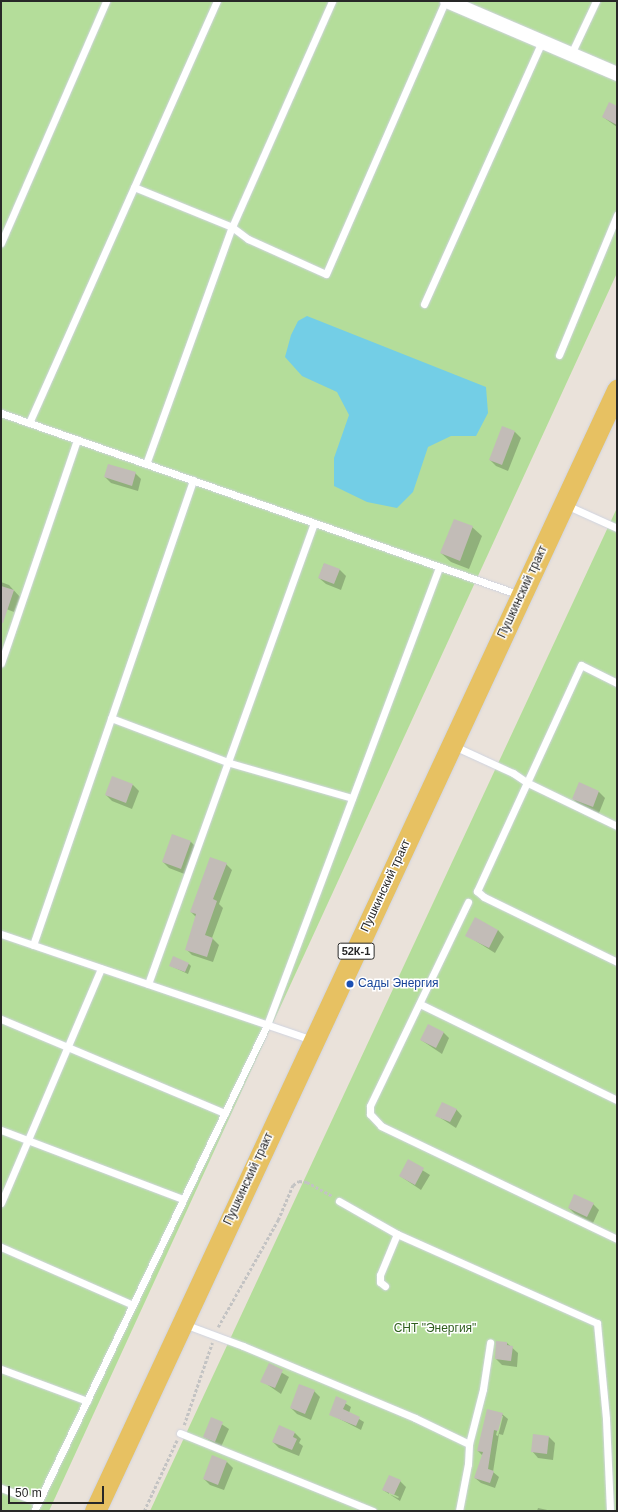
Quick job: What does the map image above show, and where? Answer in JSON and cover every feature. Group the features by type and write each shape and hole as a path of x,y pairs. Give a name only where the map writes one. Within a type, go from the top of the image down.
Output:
{"main road":[{"name":"Пушкинский тракт","path":"95,1511 617,390"}],"street":[{"path":"452,2 617,74"}],"lane":[{"path":"1,243 106,1"},
{"path":"29,423 217,1"},
{"path":"146,464 232,227 332,1"},
{"path":"571,54 596,1"},
{"path":"134,187 232,227 248,239 326,274 452,2"},
{"path":"424,304 542,41"},
{"path":"559,355 617,215"},
{"path":"1,413 522,596"},
{"path":"1,663 77,440"},
{"path":"33,945 193,480"},
{"path":"564,504 617,528"},
{"path":"148,984 230,764 314,523"},
{"path":"34,1511 267,1025 439,566"},
{"path":"617,683 581,665 477,891 484,897 617,962"},
{"path":"111,718 230,764 352,798"},
{"path":"452,745 513,773 528,783 617,826"},
{"path":"468,902 370,1106 370,1114 374,1121 617,1240"},
{"path":"1,934 314,1041"},
{"path":"1,1202 101,968"},
{"path":"420,1004 617,1100"},
{"path":"1,1019 67,1048 225,1113"},
{"path":"1,1130 183,1200"},
{"path":"339,1201 397,1234 597,1323 606,1419 610,1511"},
{"path":"385,1286 380,1282 380,1275 397,1234"},
{"path":"1,1247 133,1305"},
{"path":"182,1323 214,1334 415,1418 469,1444"},
{"path":"459,1511 468,1464 469,1444 483,1389 490,1343"},
{"path":"1,1369 87,1401"},
{"path":"180,1433 373,1511"},
{"path":"1,1488 38,1502"}],"path":[{"path":"214,1334 278,1220 293,1185 299,1181 307,1182 339,1201"}],"green space":[{"path":"1,1 617,1 617,273 49,1511 1,1511"},
{"name":"СНТ \"Энергия\"","path":"617,508 617,1511 150,1511 609,525"}],"water":[{"path":"307,316 486,387 488,413 476,436 451,436 428,447 413,492 397,508 367,502 334,486 334,458 349,415 337,392 302,376 285,357 291,335 298,321"}],"building":[{"path":"609,102 617,106 617,125 602,117"},
{"path":"502,426 515,431 502,465 489,460"},
{"path":"108,464 136,472 132,486 104,477"},
{"path":"454,519 473,526 460,561 440,553"},
{"path":"324,563 340,569 334,584 318,578"},
{"path":"1,586 14,590 3,623 1,623"},
{"path":"112,776 133,784 126,803 105,795"},
{"path":"579,782 599,791 593,807 572,799"},
{"path":"172,834 191,841 181,869 162,862"},
{"path":"210,857 227,863 213,899 217,901 205,935 213,938 207,957 185,950 196,914 190,912"},
{"path":"475,917 498,930 489,948 465,936"},
{"path":"173,956 189,963 185,972 169,966"},
{"path":"428,1024 444,1032 436,1048 420,1040"},
{"path":"442,1102 457,1109 450,1122 435,1116"},
{"path":"408,1159 424,1168 415,1185 399,1176"},
{"path":"574,1194 594,1203 587,1217 568,1208"},
{"path":"496,1341 507,1342 507,1345 513,1346 511,1361 495,1359"},
{"path":"269,1363 283,1370 275,1388 260,1382"},
{"path":"299,1384 315,1390 305,1414 290,1408"},
{"path":"336,1396 347,1401 343,1409 360,1417 356,1426 329,1415"},
{"path":"487,1409 503,1413 498,1431 494,1430 488,1469 494,1471 490,1483 474,1478 483,1452 477,1451"},
{"path":"211,1417 223,1422 215,1442 203,1437"},
{"path":"279,1425 295,1432 293,1437 297,1439 292,1450 272,1442"},
{"path":"533,1434 549,1436 547,1454 531,1452"},
{"path":"212,1455 227,1461 218,1485 203,1479"},
{"path":"389,1475 401,1480 394,1495 382,1490"}],"place":[{"name":"Сады Энергия","path":"350,984"}]}
